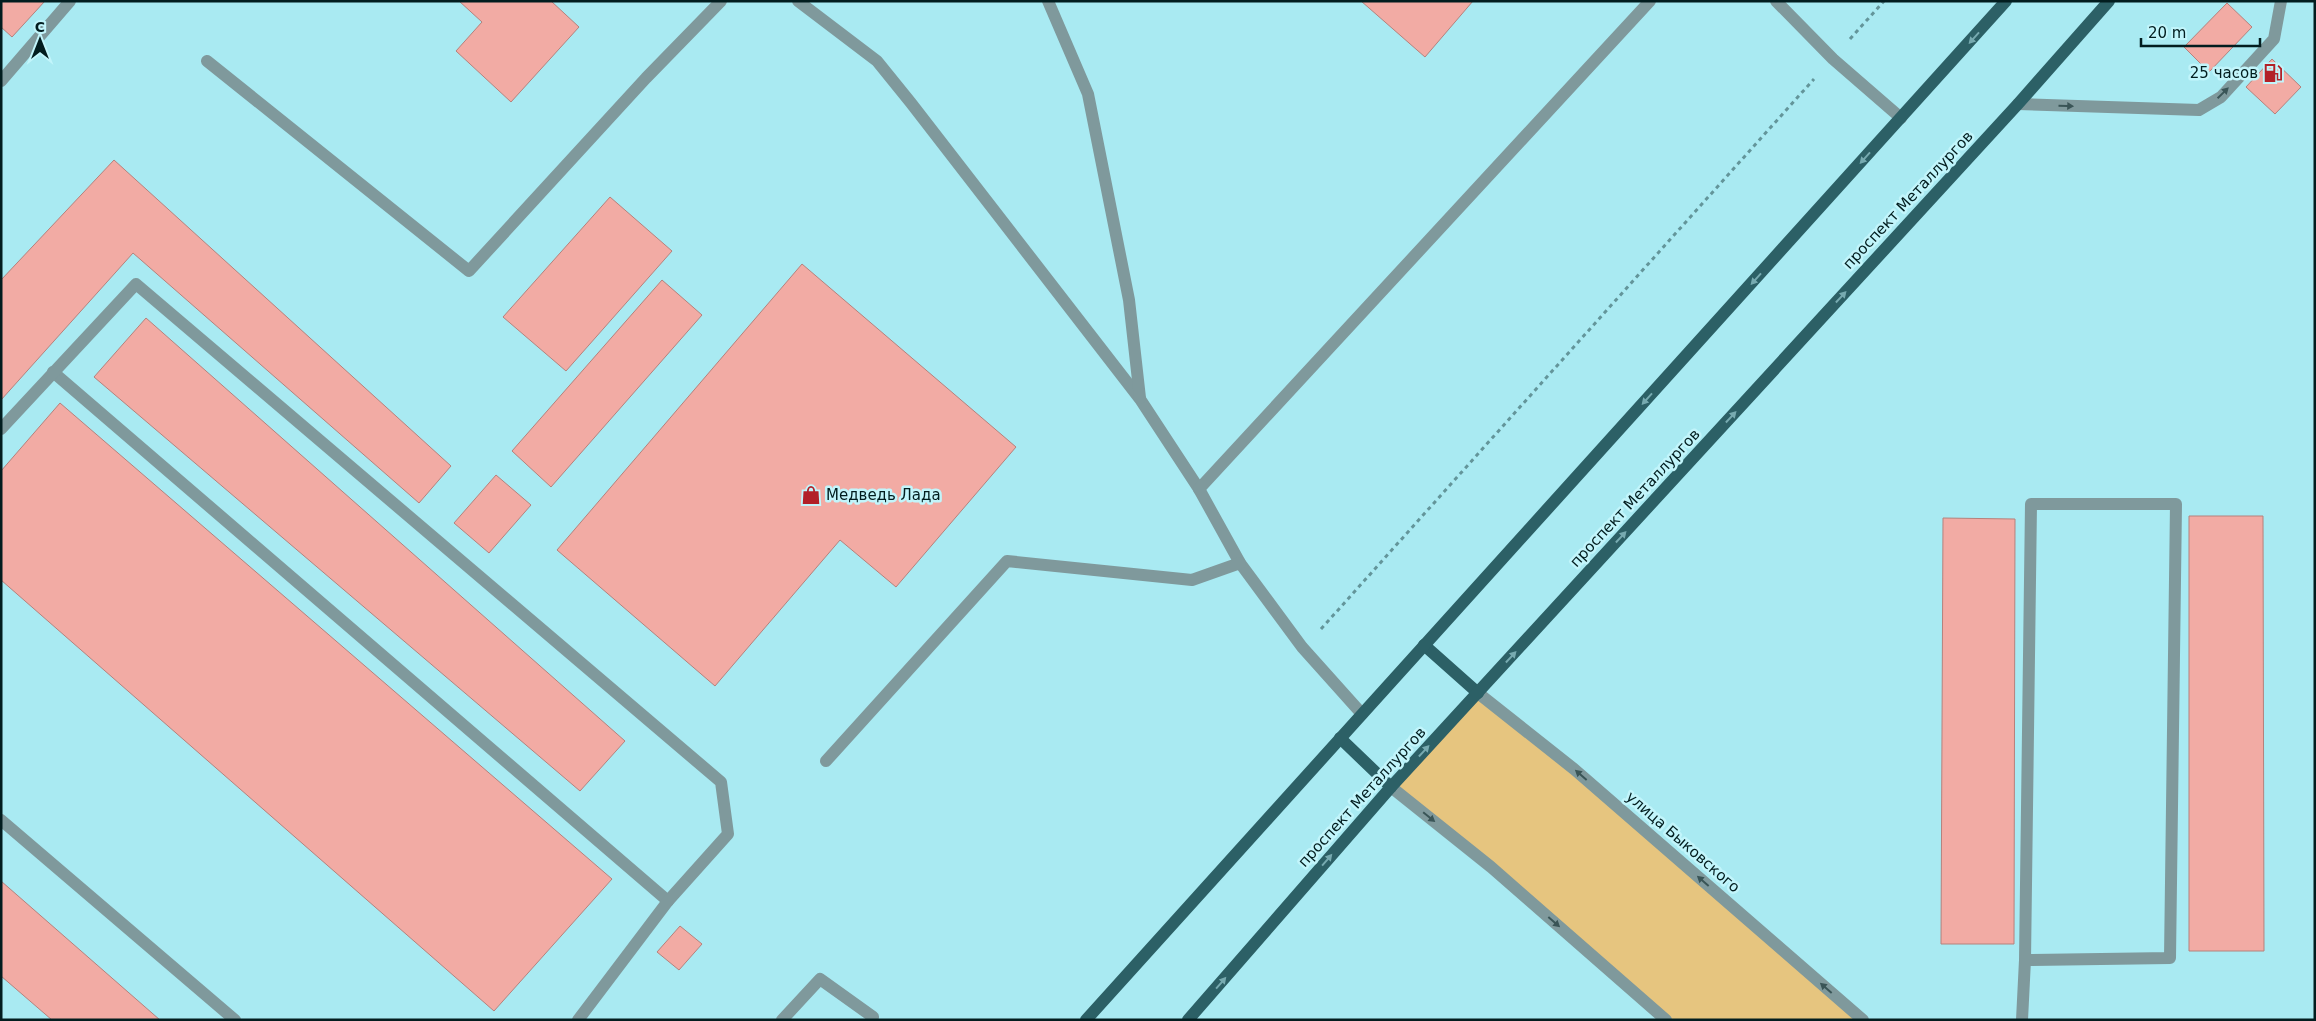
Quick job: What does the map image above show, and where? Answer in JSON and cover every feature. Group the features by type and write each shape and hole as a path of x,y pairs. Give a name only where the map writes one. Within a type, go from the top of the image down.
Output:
{"main road":[{"path":"1086,1020 2006,1"},
{"name":"проспект Металлургов","path":"1188,1020 1391,787 2018,104 2108,1"},
{"path":"1424,645 1478,693"},
{"path":"1340,738 1391,787"}],"street":[{"path":"1,81 70,1"},
{"path":"207,61 469,271 646,78 721,1"},
{"path":"798,1 876,61 1140,399 1199,488 1240,563 1302,647 1362,714"},
{"path":"1048,1 1088,94 1128,300 1140,399"},
{"path":"1199,488 1650,1"},
{"path":"1776,1 1833,59 1901,118"},
{"path":"2018,104 2199,110 2221,97 2274,39 2282,1"},
{"path":"1,429 136,284 721,782 728,834 668,901 578,1020"},
{"path":"53,372 668,901"},
{"path":"2022,1020 2026,960 2031,504 2176,504 2170,958 2026,960"},
{"path":"826,762 1007,561 1192,580 1240,563"},
{"name":"улица Быковского","path":"1478,693 1574,769 1863,1020"},
{"path":"1391,787 1491,868 1666,1020"},
{"path":"1,820 235,1020"},
{"path":"782,1020 820,979 873,1016 872,1020"}],"path":[{"path":"1319,632 1884,1"}],"shaded area":[{"path":"1478,693 1863,1020 1666,1020 1391,787"}],"building":[{"path":"1,1 45,1 12,37 1,27"},
{"path":"459,1 551,1 579,27 511,102 456,51 482,22"},
{"path":"1361,1 1473,1 1425,57"},
{"path":"2227,3 2252,27 2209,72 2184,47"},
{"name":"25 часов","path":"2272,59 2301,87 2275,114 2246,87"},
{"path":"114,160 451,466 419,503 133,253 1,400 1,280"},
{"path":"610,197 672,251 566,371 503,317"},
{"path":"802,264 1016,447 896,587 840,540 715,686 557,550"},
{"path":"662,280 702,315 551,487 512,451"},
{"path":"146,318 625,741 580,791 94,377"},
{"path":"60,403 612,879 494,1011 1,580 1,471"},
{"path":"496,475 531,505 489,553 454,523"},
{"path":"2189,516 2263,516 2264,951 2189,951"},
{"path":"1943,518 2015,519 2014,944 1941,944"},
{"path":"1,881 160,1020 52,1020 1,976"},
{"path":"680,926 702,944 679,970 657,952"}],"place":[{"name":"25 часов","path":"2273,73"},
{"name":"Медведь Лада","path":"811,495"}]}
